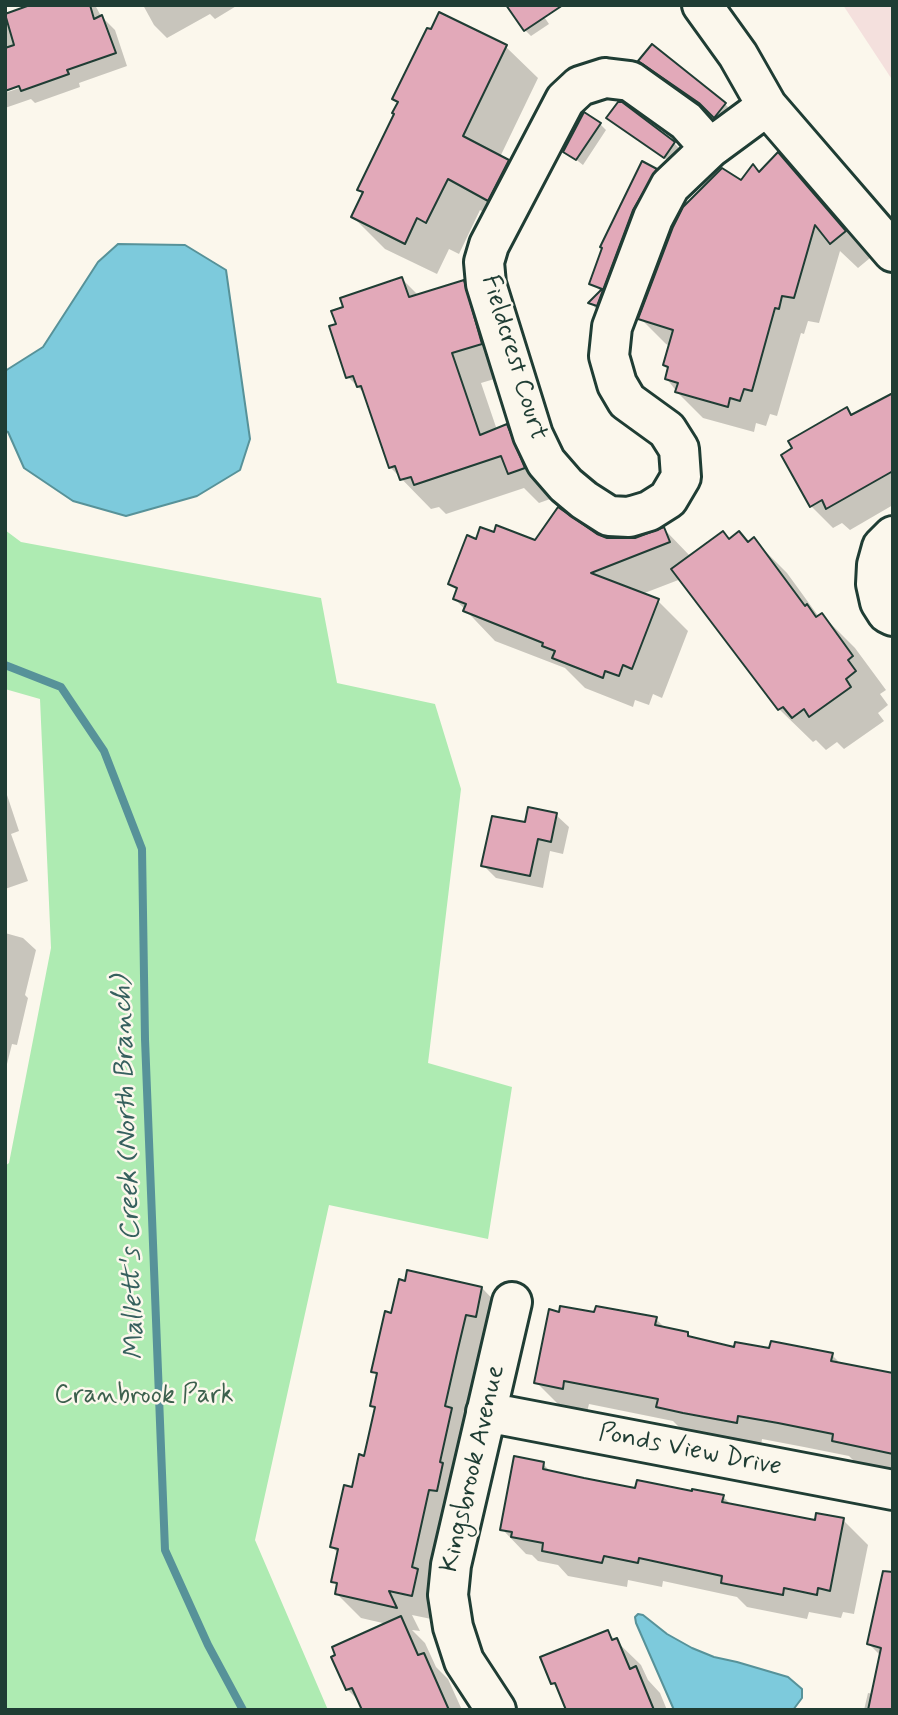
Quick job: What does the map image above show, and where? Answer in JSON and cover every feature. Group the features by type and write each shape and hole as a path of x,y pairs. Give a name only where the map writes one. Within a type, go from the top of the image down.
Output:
{"street":[{"path":"702,5 738,55 767,106 893,252"},
{"name":"Fieldcrest Court","path":"710,148 686,121 631,81 605,78 580,86 565,100 489,245 484,262 486,284 533,435 546,462 566,485 609,516 629,517 649,511 668,499 681,477 679,449 667,430 627,401 616,382 609,356 612,327 653,218 670,186 710,148 767,106"},
{"path":"893,536 882,547 876,584 880,602 887,613 893,616"},
{"name":"Kingsbrook Avenue","path":"496,1710 464,1661 453,1627 447,1595 451,1565 512,1302"},
{"name":"Ponds View Drive","path":"486,1412 893,1490"}],"shaded area":[{"path":"843,5 893,5 893,81"}],"green space":[{"name":"Cranbrook Park","path":"5,530 21,542 321,598 337,683 435,704 461,789 428,1063 512,1087 488,1239 329,1205 255,1540 328,1710 5,1710 5,1166 9,1163 51,948 40,699 5,689"}],"water":[{"path":"118,244 185,245 226,270 250,439 240,470 197,496 126,516 73,501 24,468 8,432 5,431 5,371 43,347 98,262"},
{"path":"638,1614 692,1648 714,1657 788,1677 802,1689 802,1698 793,1710 674,1710 636,1623 635,1617"}],"building":[{"path":"30,5 90,5 94,19 102,15 116,53 67,70 69,74 21,91 19,86 5,91 5,48 14,45 5,14"},
{"path":"506,5 563,5 524,31"},
{"path":"439,12 507,45 463,136 509,160 488,201 448,179 426,223 417,218 405,244 351,217 363,192 357,190 394,114 392,113 398,102 392,99 427,28 431,29"},
{"path":"652,44 726,103 714,118 699,103 638,61"},
{"path":"618,102 622,102 675,142 664,158 606,118"},
{"path":"584,112 601,123 576,160 563,152"},
{"path":"778,152 846,231 830,244 815,225 794,298 782,296 779,309 775,308 752,391 744,389 740,401 730,398 728,407 675,392 678,383 665,379 668,367 663,365 673,330 638,319 673,227 683,207 722,168 741,180 753,164 759,172"},
{"path":"642,161 657,169 633,210 597,306 588,303 602,289 589,284 602,248 600,247"},
{"path":"402,277 409,297 464,280 482,344 452,353 480,435 507,424 525,468 508,474 501,456 414,485 411,477 400,480 395,466 389,468 361,386 357,387 353,376 346,378 329,326 336,324 331,311 343,307 340,298"},
{"path":"893,393 893,471 826,509 822,500 810,507 781,455 792,448 788,441 847,407 851,415"},
{"path":"558,507 607,538 635,538 664,527 670,542 591,573 659,599 632,669 623,665 619,676 605,671 603,678 552,658 555,651 542,646 543,643 463,611 466,604 453,599 457,588 448,584 467,535 476,539 480,527 494,532 496,525 535,540"},
{"path":"723,531 729,539 739,531 748,542 754,537 805,606 807,604 816,617 822,613 853,656 848,660 856,671 846,679 851,687 809,717 804,709 792,718 783,707 778,710 671,569"},
{"path":"528,807 557,813 551,842 538,839 530,876 481,866 492,816 525,822"},
{"path":"407,1270 482,1287 476,1317 466,1315 457,1353 445,1406 452,1408 440,1462 443,1463 437,1491 429,1490 412,1567 418,1569 412,1596 389,1591 397,1608 335,1594 337,1583 331,1582 338,1549 330,1547 344,1485 352,1487 359,1454 364,1456 375,1407 370,1406 377,1373 371,1372 385,1311 391,1313 399,1279 405,1281"},
{"path":"560,1306 594,1312 596,1306 657,1317 655,1325 688,1332 688,1336 734,1347 735,1342 769,1348 771,1341 833,1353 831,1361 893,1373 893,1454 832,1441 833,1434 778,1423 738,1416 737,1423 656,1407 658,1399 564,1381 563,1389 534,1383 549,1309 559,1312"},
{"path":"514,1456 544,1462 543,1469 635,1488 637,1480 724,1495 722,1502 815,1520 816,1513 844,1518 830,1591 818,1588 817,1595 784,1588 783,1595 721,1583 722,1576 639,1558 638,1563 604,1556 602,1563 542,1551 543,1543 511,1537 512,1532 500,1530"},
{"path":"883,1571 893,1572 893,1710 868,1710 881,1648 867,1644"},
{"path":"401,1616 418,1655 424,1653 449,1710 362,1710 352,1688 346,1690 331,1657 335,1655 332,1647"},
{"path":"608,1630 612,1640 617,1638 630,1669 636,1666 654,1710 566,1710 555,1683 551,1684 540,1657"}],"waterway":[{"name":"Mallett's Creek (North Branch)","path":"5,665 61,687 104,751 142,849 145,1039 165,1550 208,1645 243,1710"}]}
